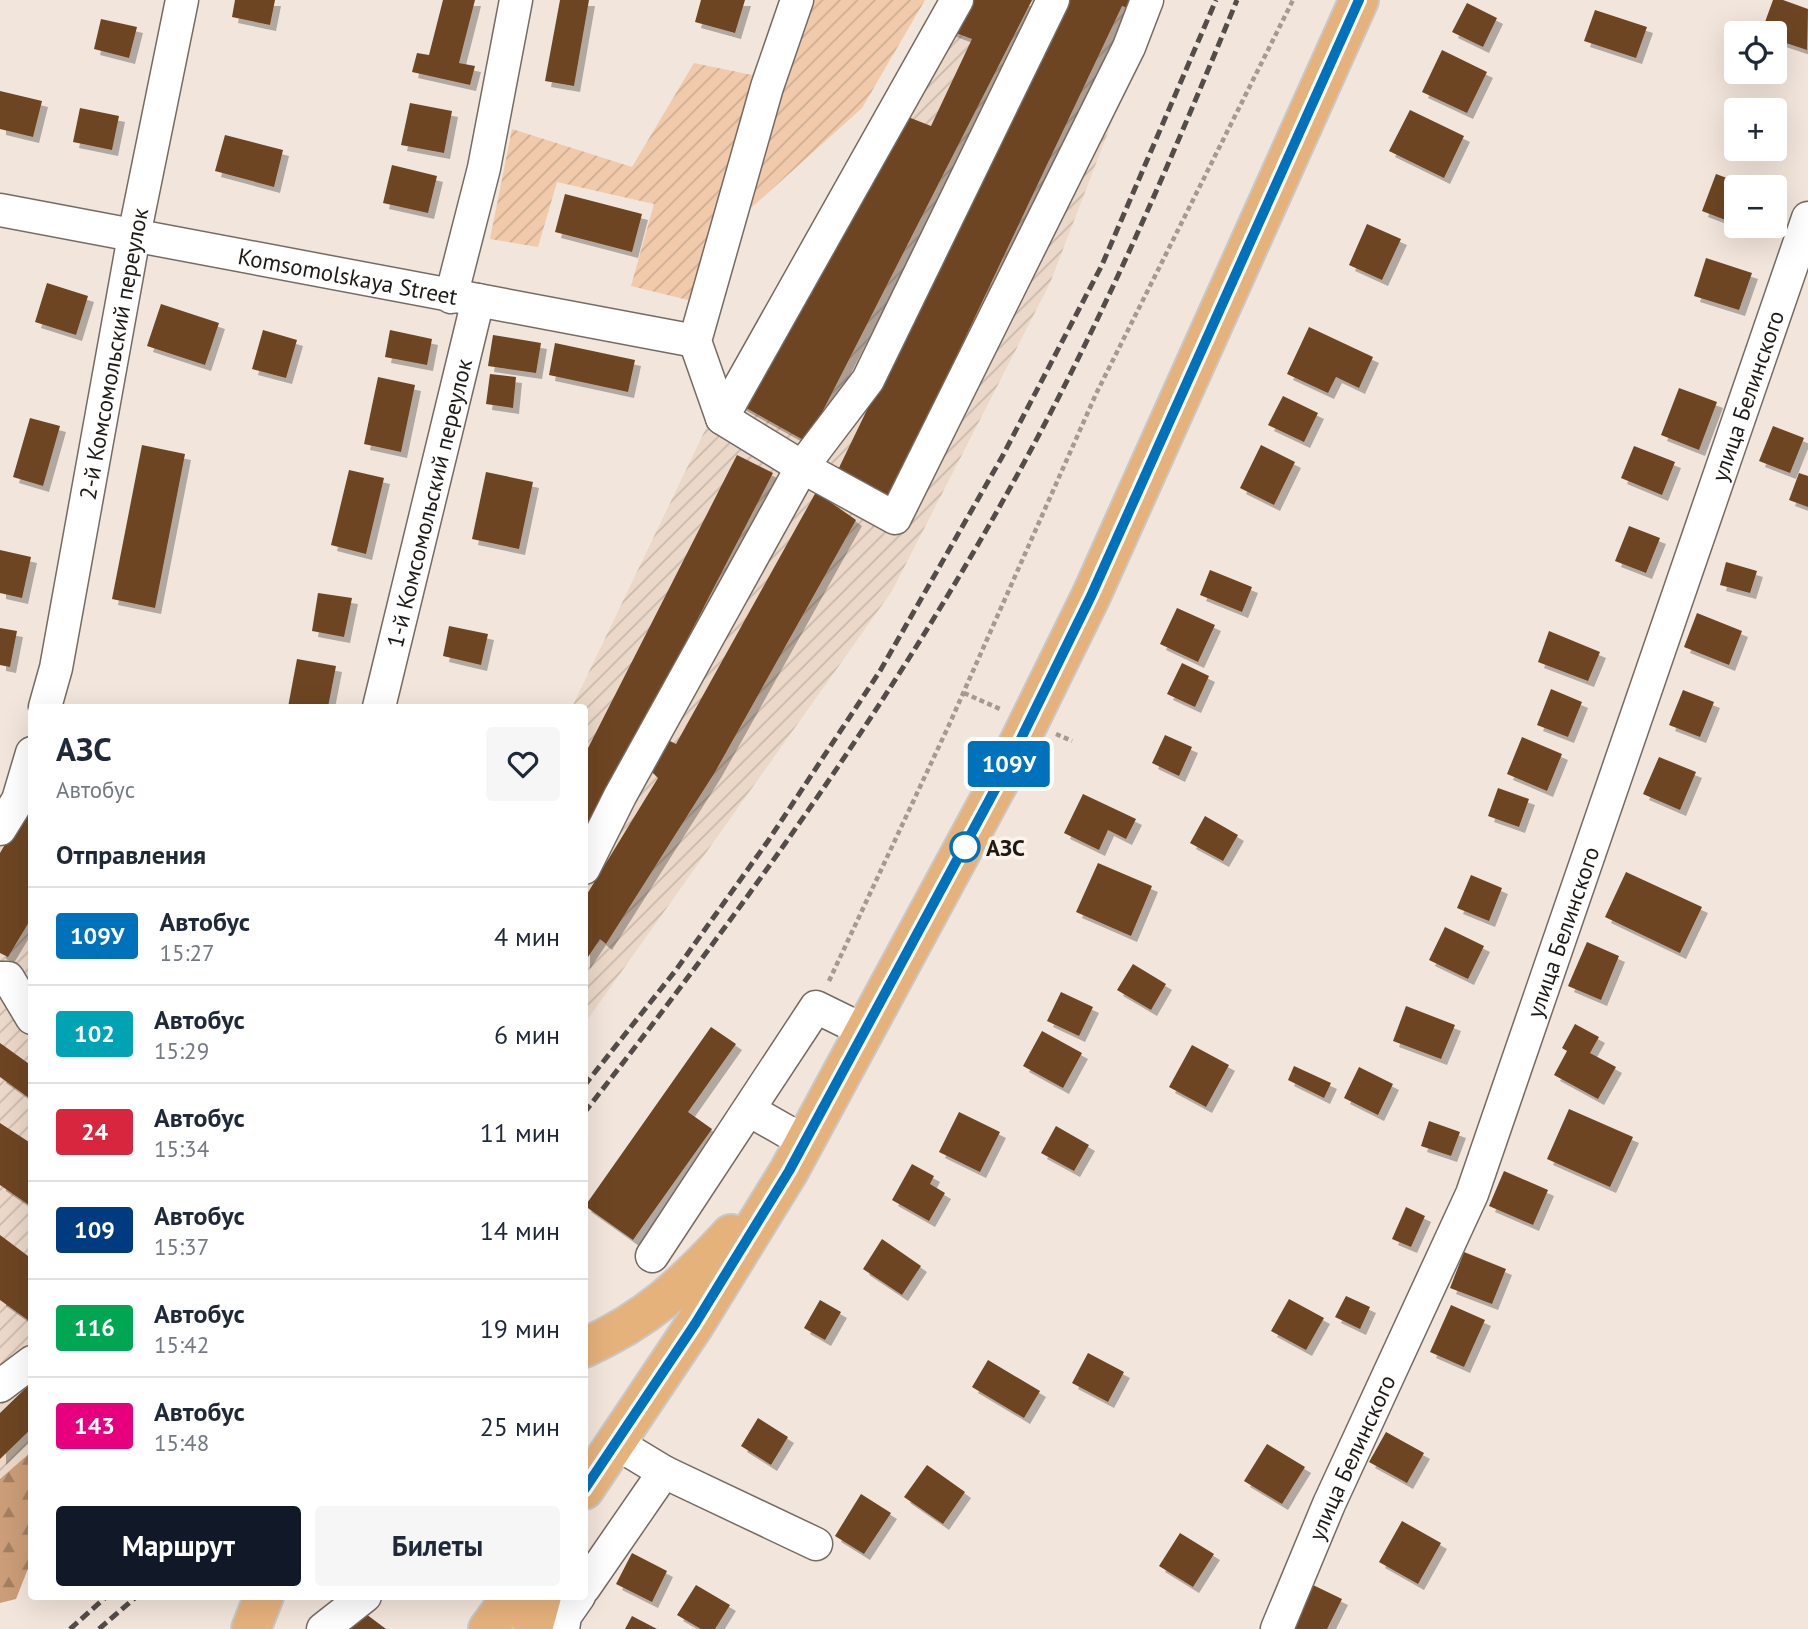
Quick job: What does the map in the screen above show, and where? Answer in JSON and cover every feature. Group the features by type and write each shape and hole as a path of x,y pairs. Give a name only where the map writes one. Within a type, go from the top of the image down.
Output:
{"main road":[{"path":"588,1484 695,1324 797,1156 1005,771 1091,596 1359,0"},
{"path":"588,1346 612,1336 660,1305 704,1264 797,1156"},
{"path":"251,1629 262,1600"},
{"path":"488,1629 509,1600"},
{"path":"533,1629 541,1600"}],"street":[{"name":"2-й Комсомольский переулок","path":"46,704 56,668 134,236 182,0"},
{"name":"1-й Комсомольский переулок","path":"380,704 465,299 484,169 516,0"},
{"path":"797,0 767,87 695,341 722,418 802,467 895,518 1129,47 1147,0"},
{"path":"722,418 957,0"},
{"path":"588,860 620,796 802,467 868,380 1053,0"},
{"name":"Komsomolskaya Street","path":"0,211 695,341"},
{"name":"улица Белинского","path":"1277,1629 1329,1504 1472,1194 1808,218"},
{"path":"0,829 18,800 28,766"},
{"path":"0,978 8,978 28,1011"},
{"path":"652,1256 816,1007 865,1031"},
{"path":"749,1110 797,1156"},
{"path":"0,1386 28,1365"},
{"path":"616,1443 664,1472 816,1544"},
{"path":"588,1582 664,1472"},
{"path":"323,1629 360,1600"},
{"path":"563,1629 565,1616 576,1600"}],"path":[{"path":"816,1007 949,725 1096,394 1293,0"}],"shaded area":[{"path":"788,0 925,0 862,108 740,218 696,302 631,286 654,204 557,182 538,247 490,239 512,129 632,167 694,63 752,75"},
{"path":"949,0 1159,0 1050,283 892,591 588,1019 588,704 573,704 709,422"},
{"path":"28,811 28,1455 0,1479 0,813"}],"green space":[{"path":"28,1455 28,1569 16,1599 0,1603 0,1479"}],"building":[{"path":"235,0 275,0 270,25 232,17"},
{"path":"443,0 475,0 459,63 475,66 470,85 412,72 417,53 429,55"},
{"path":"560,0 589,0 574,86 545,81"},
{"path":"701,0 745,0 735,33 695,22"},
{"path":"964,0 1032,0 807,442 739,404 804,289 811,295 903,115 931,126 972,39 948,30"},
{"path":"1065,0 1140,0 1136,11 1122,6 886,505 836,474"},
{"path":"1773,0 1783,0 1808,9 1807,50 1787,43 1787,21 1765,21"},
{"path":"1467,3 1497,18 1483,47 1452,32"},
{"path":"1595,10 1647,27 1636,58 1584,41"},
{"path":"101,19 137,27 129,58 94,49"},
{"path":"1442,50 1487,72 1467,113 1422,92"},
{"path":"0,91 42,101 33,137 0,129"},
{"path":"410,103 452,111 444,153 401,145"},
{"path":"80,108 119,116 112,150 73,142"},
{"path":"1410,110 1464,136 1444,178 1389,151"},
{"path":"225,135 283,150 274,187 215,171"},
{"path":"392,165 437,176 428,213 383,203"},
{"path":"1716,174 1724,177 1724,219 1702,211"},
{"path":"565,194 642,214 632,252 555,232"},
{"path":"1367,224 1401,239 1382,280 1349,265"},
{"path":"1706,258 1752,273 1739,310 1694,296"},
{"path":"47,283 88,296 76,335 35,322"},
{"path":"161,304 219,323 205,365 147,346"},
{"path":"1309,327 1373,357 1359,388 1336,377 1328,393 1287,374"},
{"path":"263,330 297,340 286,378 252,369"},
{"path":"390,330 432,339 427,365 385,357"},
{"path":"493,335 541,343 536,373 488,366"},
{"path":"555,343 635,360 628,392 549,375"},
{"path":"490,374 516,377 513,408 486,404"},
{"path":"378,377 415,385 401,452 364,444"},
{"path":"1679,388 1717,402 1699,450 1661,435"},
{"path":"1283,396 1318,413 1304,442 1268,425"},
{"path":"30,418 60,426 43,486 13,477"},
{"path":"1773,426 1804,438 1790,473 1759,461"},
{"path":"142,445 185,454 155,608 112,599"},
{"path":"1261,445 1295,462 1274,505 1240,488"},
{"path":"1634,446 1675,462 1662,495 1621,478"},
{"path":"737,455 773,473 588,831 588,748"},
{"path":"349,470 384,478 366,554 331,545"},
{"path":"486,472 533,482 519,549 472,539"},
{"path":"1799,473 1808,476 1808,507 1789,500"},
{"path":"816,492 856,520 715,772 606,944 600,939 588,957 588,892 658,778 652,772 668,740 676,744"},
{"path":"1629,526 1660,538 1646,573 1615,561"},
{"path":"0,550 31,557 22,598 0,593"},
{"path":"1726,562 1757,571 1750,593 1720,585"},
{"path":"1210,570 1252,587 1242,612 1200,595"},
{"path":"318,593 352,598 344,637 312,631"},
{"path":"1177,608 1215,625 1198,662 1160,644"},
{"path":"1697,613 1742,631 1729,665 1684,647"},
{"path":"449,626 488,634 481,665 443,656"},
{"path":"0,628 17,631 10,667 0,665"},
{"path":"1549,631 1600,652 1588,681 1538,662"},
{"path":"297,659 336,666 329,704 289,704"},
{"path":"1182,663 1209,676 1195,707 1167,694"},
{"path":"1551,689 1582,702 1568,737 1537,725"},
{"path":"1683,690 1714,702 1700,737 1669,725"},
{"path":"1165,735 1192,747 1179,776 1152,763"},
{"path":"1522,737 1562,754 1547,791 1507,774"},
{"path":"1659,757 1696,772 1680,810 1643,794"},
{"path":"1498,788 1529,799 1519,827 1488,816"},
{"path":"1083,794 1136,819 1126,839 1108,830 1099,850 1064,833"},
{"path":"28,805 28,924 8,957 0,953 0,853"},
{"path":"1205,816 1238,835 1223,861 1190,843"},
{"path":"1098,863 1152,886 1131,936 1076,912"},
{"path":"1626,872 1702,907 1680,953 1605,917"},
{"path":"1471,875 1502,888 1489,921 1457,908"},
{"path":"1445,927 1484,946 1468,979 1429,960"},
{"path":"1587,942 1619,956 1601,1000 1568,986"},
{"path":"1133,964 1166,984 1151,1010 1117,990"},
{"path":"1061,992 1093,1007 1079,1036 1047,1021"},
{"path":"1406,1006 1455,1025 1441,1059 1393,1041"},
{"path":"1575,1024 1599,1037 1590,1053 1616,1067 1598,1099 1554,1075 1567,1051 1562,1048"},
{"path":"711,1027 736,1044 688,1112 712,1129 633,1240 588,1208 588,1202"},
{"path":"1042,1031 1082,1053 1063,1088 1023,1066"},
{"path":"0,1043 28,1063 28,1097 0,1077"},
{"path":"1192,1045 1229,1065 1206,1107 1169,1087"},
{"path":"1294,1066 1331,1083 1324,1098 1288,1080"},
{"path":"1359,1067 1393,1084 1378,1115 1344,1098"},
{"path":"1569,1109 1633,1137 1610,1187 1547,1159"},
{"path":"959,1112 1000,1132 980,1172 939,1152"},
{"path":"1429,1121 1460,1132 1451,1156 1421,1146"},
{"path":"0,1123 28,1141 28,1204 0,1185"},
{"path":"1056,1126 1089,1145 1074,1171 1041,1153"},
{"path":"912,1164 934,1176 930,1184 945,1193 929,1221 892,1200"},
{"path":"1504,1171 1548,1190 1533,1225 1489,1206"},
{"path":"1406,1207 1425,1216 1411,1247 1392,1239"},
{"path":"0,1235 28,1256 28,1320 0,1300"},
{"path":"882,1239 921,1266 902,1295 863,1269"},
{"path":"1464,1252 1506,1269 1492,1304 1450,1288"},
{"path":"1346,1296 1370,1307 1360,1329 1335,1317"},
{"path":"1289,1299 1324,1318 1306,1350 1271,1331"},
{"path":"820,1300 841,1312 825,1340 804,1328"},
{"path":"1451,1305 1485,1320 1464,1367 1430,1352"},
{"path":"1088,1353 1124,1372 1108,1402 1072,1383"},
{"path":"988,1360 1040,1391 1024,1418 972,1387"},
{"path":"28,1386 28,1432 0,1459 0,1413"},
{"path":"758,1418 788,1437 771,1465 741,1446"},
{"path":"1386,1432 1424,1453 1407,1483 1369,1462"},
{"path":"1267,1444 1305,1467 1282,1504 1244,1481"},
{"path":"927,1465 965,1492 943,1524 904,1497"},
{"path":"861,1494 891,1513 864,1554 835,1536"},
{"path":"1402,1521 1441,1543 1418,1584 1379,1562"},
{"path":"1180,1533 1214,1554 1193,1587 1159,1566"},
{"path":"632,1553 667,1571 652,1602 616,1584"},
{"path":"696,1585 730,1605 715,1629 701,1629 677,1615"},
{"path":"1313,1585 1342,1599 1327,1629 1291,1629"},
{"path":"358,1608 386,1629 343,1629"},
{"path":"632,1616 657,1629 625,1629"}],"railway":[{"path":"588,1081 676,970 768,841 880,671 1002,457 1102,265 1216,0"},
{"path":"588,1108 706,953 824,788 880,704 985,532 1034,444 1116,280 1237,0"},
{"path":"70,1629 103,1600"},
{"path":"99,1629 132,1600"}],"bus line":[{"name":"109У","path":"588,1484 695,1324 789,1171 1005,771 1091,596 1359,0"}],"place":[{"name":"АЗС","path":"965,847"}]}
